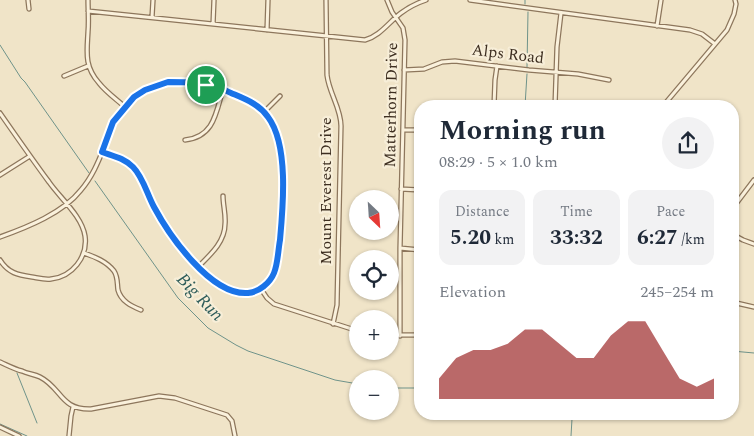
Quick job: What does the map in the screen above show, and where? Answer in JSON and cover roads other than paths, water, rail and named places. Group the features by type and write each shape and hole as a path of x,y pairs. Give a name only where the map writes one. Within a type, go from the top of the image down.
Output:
{"street":[{"path":"28,0 29,9"},
{"path":"88,0 86,53 88,66 99,84 125,107"},
{"path":"152,18 153,0"},
{"path":"213,24 214,0"},
{"path":"267,30 268,0"},
{"name":"Mount Everest Drive","path":"326,0 328,83 340,112 341,126 337,305 333,324"},
{"name":"Matterhorn Drive","path":"387,0 388,5 402,25 404,33 400,336"},
{"path":"88,12 360,40 369,39 409,7 426,0"},
{"path":"470,0 695,31 715,44"},
{"path":"657,26 661,0"},
{"path":"668,100 730,24 734,14 735,2"},
{"path":"556,100 557,42 561,12"},
{"name":"Alps Road","path":"404,70 424,69 442,62 452,61 578,74 609,80"},
{"path":"64,76 88,66"},
{"path":"494,100 497,66"},
{"path":"0,237 44,218 77,195 92,176 113,122 134,97 145,90 168,82 217,86 250,101 264,112 273,124 279,142 283,170 283,214 277,264 273,275 261,288 249,293 231,291 205,274 188,258 166,227 154,208 136,170 121,158 102,152"},
{"path":"185,140 199,137 208,130 212,124 223,89"},
{"path":"264,112 280,96"},
{"path":"0,260 6,268 17,275 52,279 63,276 73,270 84,253 85,241 83,227 74,213 1,115"},
{"path":"403,130 414,130"},
{"path":"0,175 30,156"},
{"path":"739,200 754,180"},
{"path":"402,189 414,190"},
{"path":"198,267 222,238 226,224 222,196"},
{"path":"739,238 754,244"},
{"path":"400,248 414,249"},
{"path":"84,253 110,266 116,275 118,290 123,300 141,310"},
{"path":"261,288 267,298 274,304 349,329"},
{"path":"739,304 754,307"},
{"path":"400,336 414,335"},
{"path":"0,362 22,372 42,378 73,407 91,409 159,396 171,397 227,415 232,420 235,436"},
{"path":"69,436 73,407"},
{"path":"0,427 19,436"}],"waterway":[{"path":"527,67 528,12"},
{"name":"Big Run","path":"0,45 21,78 89,173"},
{"path":"525,100 527,74"},
{"name":"Big Run","path":"95,181 178,298 208,328 248,351 335,380 349,382"},
{"path":"739,352 754,353"},
{"path":"17,373 37,423"},
{"name":"Big Run","path":"399,388 414,388"},
{"path":"571,436 572,420"},
{"path":"0,424 27,436"}]}
